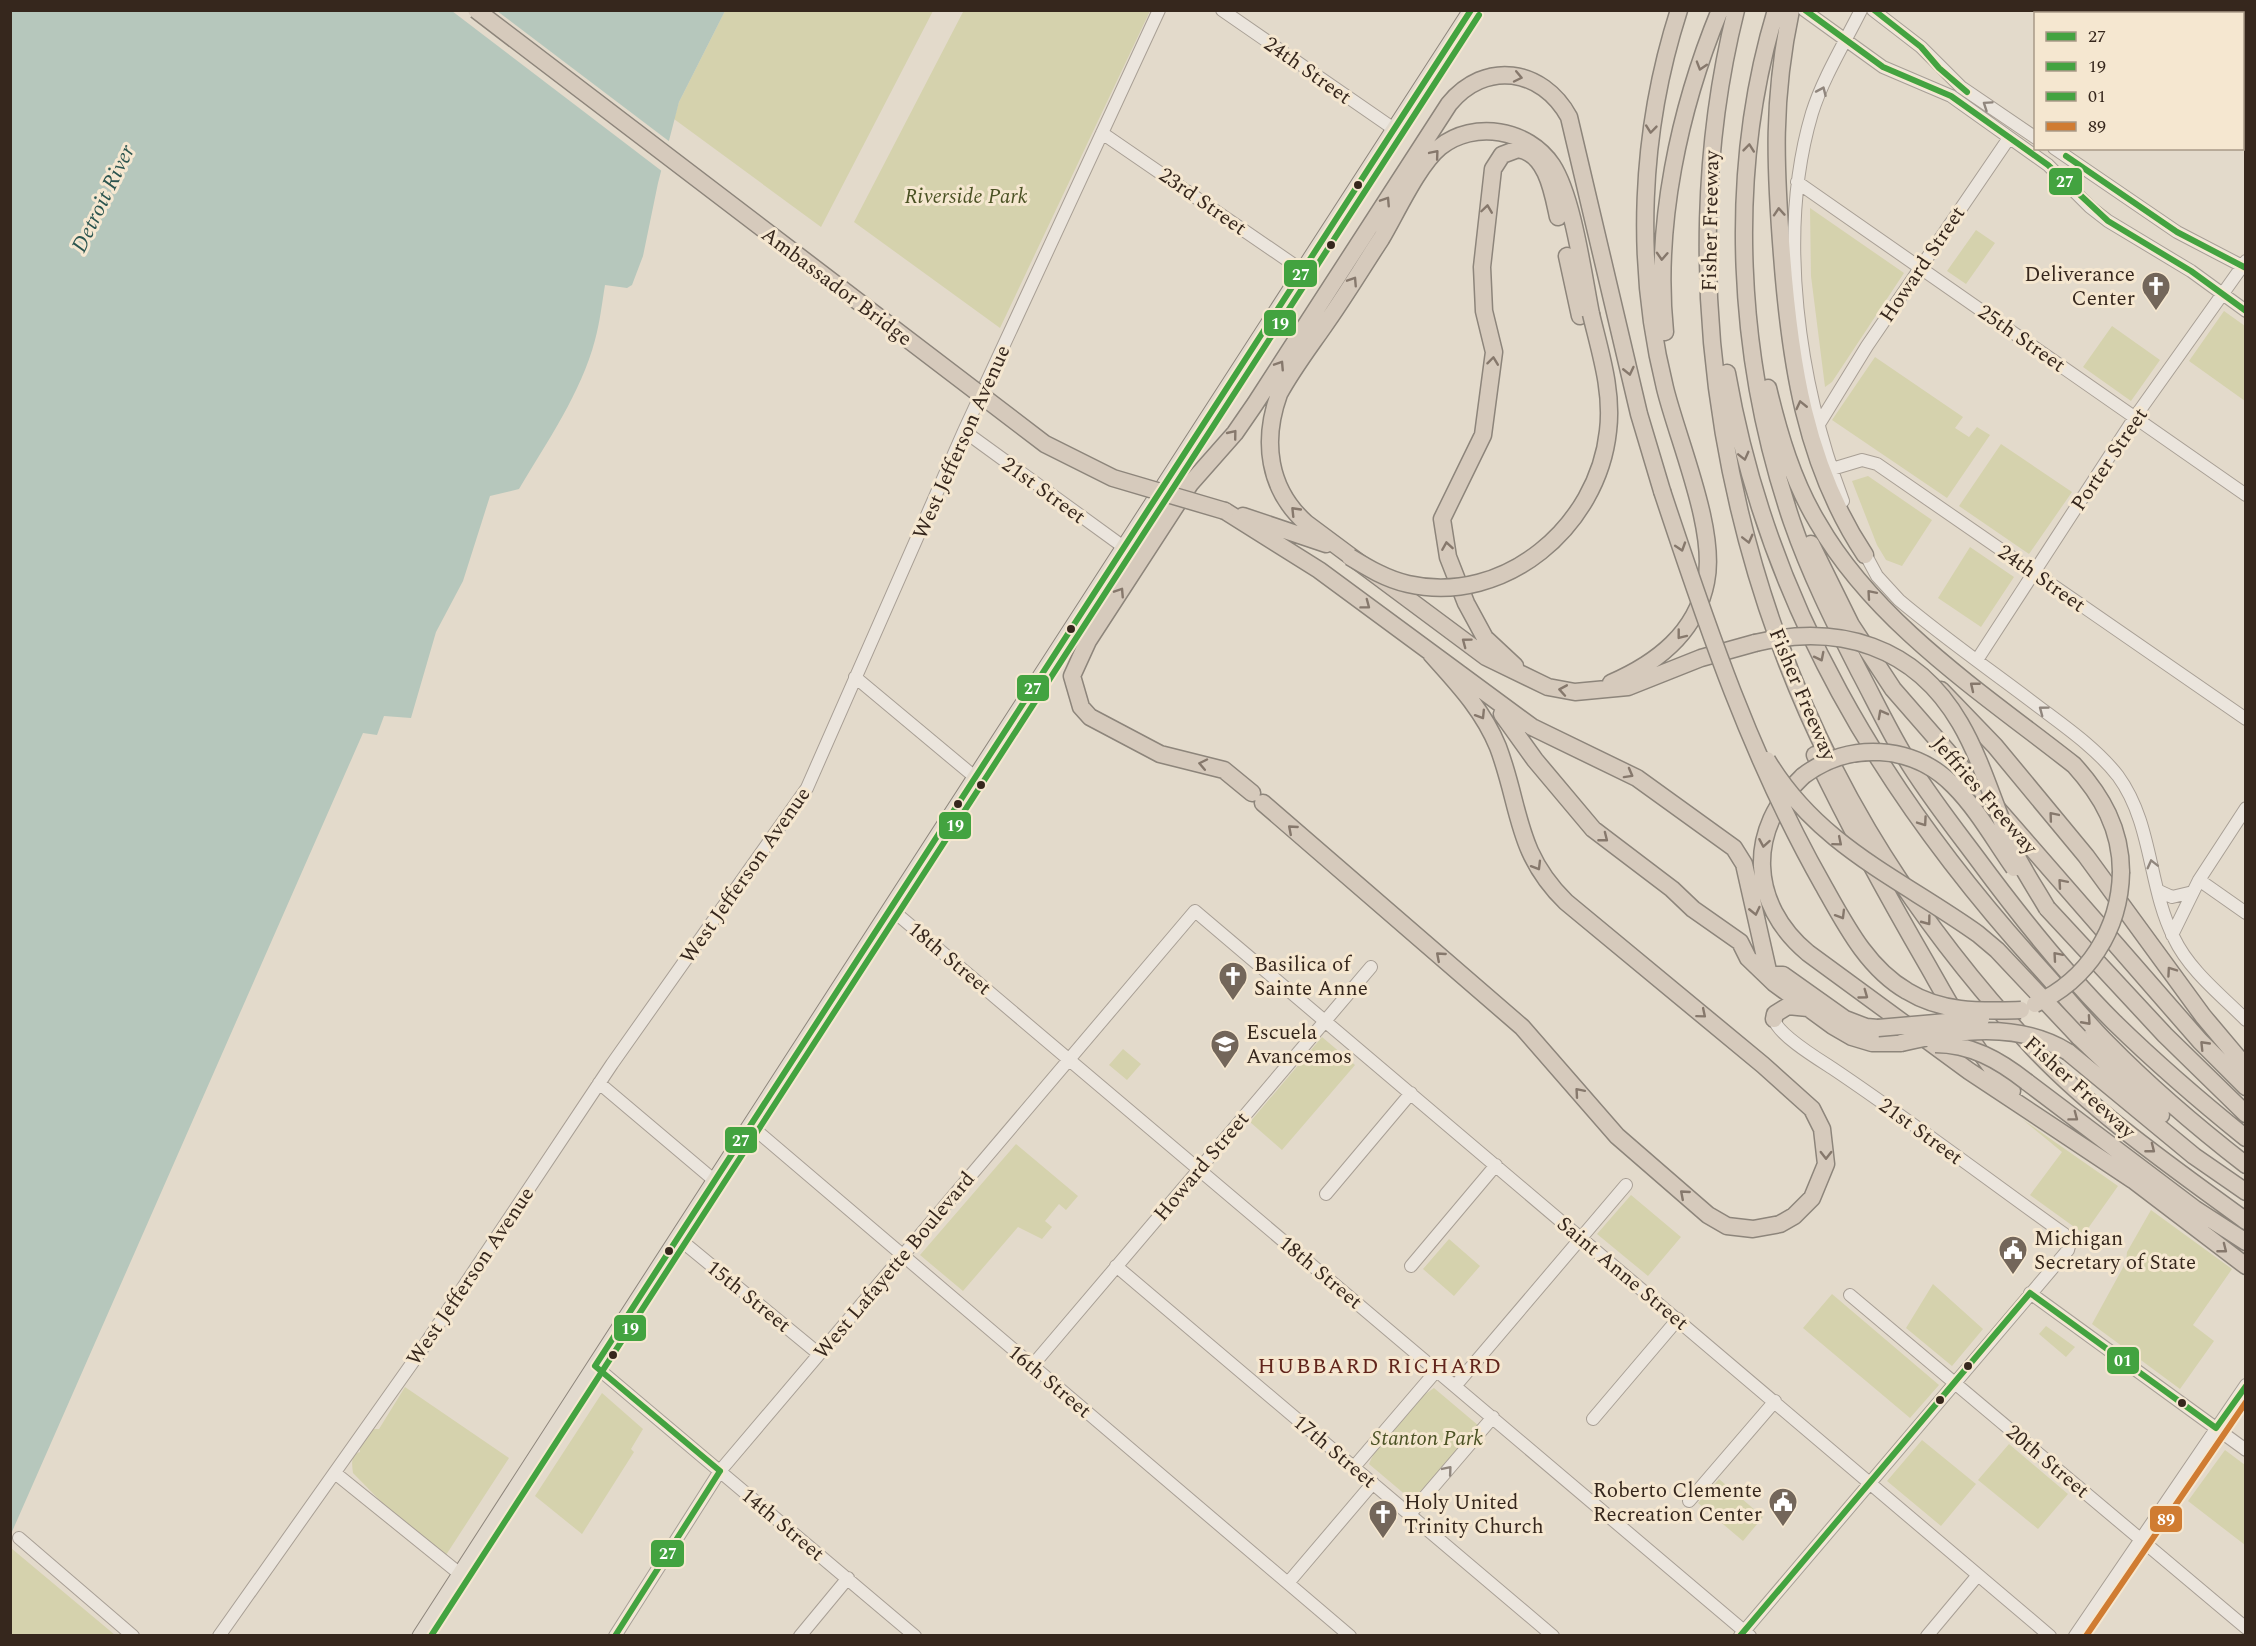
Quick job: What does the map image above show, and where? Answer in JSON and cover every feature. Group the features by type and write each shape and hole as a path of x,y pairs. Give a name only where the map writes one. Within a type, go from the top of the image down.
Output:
{"highway":[{"name":"Ambassador Bridge","path":"476,10 1045,444 1066,457 1113,478 1225,511"},
{"path":"1592,691 1631,675 1658,658 1677,640 1699,606 1707,580 1709,552 1687,460 1665,387 1650,302 1646,244 1652,121 1666,52 1679,10"},
{"path":"1687,460 1665,334 1662,290 1663,243 1678,151 1698,76 1720,10"},
{"name":"Fisher Freeway","path":"1736,10 1721,76 1711,142 1707,254 1713,343 1729,453 1754,561 1789,667 1814,728 1869,831 1924,917 1974,981 2036,1051 2078,1089 2156,1153 2246,1221"},
{"name":"Fisher Freeway","path":"1776,10 1755,101 1748,150 1745,245 1748,311 1757,382 1775,467 1801,545 1832,618 1905,756 1943,813 2013,906 2112,1019 2205,1106 2246,1138"},
{"path":"1791,10 1777,94 1775,139 1789,337 1799,398 1813,446 1844,522 1865,555"},
{"path":"1431,654 1473,701 1488,725 1502,760 1516,812 1533,860 1556,892 1812,1109 1822,1129 1826,1164 1812,1198 1794,1216 1773,1226 1753,1229 1727,1226 1708,1215 1617,1136 1522,1027 1257,798 1224,770 1160,754 1086,714 1081,707 1072,675 1088,641 1190,484 1234,433 1255,404 1449,104 1468,84 1491,76 1517,76 1549,90 1564,108 1573,127 1648,449 1713,645 1771,787 1807,857 1862,949 1880,971 1906,990 1935,1004 1972,1011 2021,1010"},
{"path":"1586,315 1564,191 1546,157 1526,141 1505,134 1479,132 1458,137 1437,150 1399,206 1345,294 1286,380 1271,417 1269,451 1281,494 1294,511 1486,657 1534,682 1564,691 1628,687 1701,658 1755,643 1797,635 1842,637 1873,646 1917,670 1949,696 1995,746 2086,856 2203,1016 2246,1066"},
{"path":"1225,511 1323,542 1383,576 1408,584 1434,588 1465,586 1511,571 1561,534 1591,492 1603,460 1608,431 1607,385 1548,178 1530,153 1521,150 1509,151 1499,157 1493,169 1482,247 1484,311 1494,352 1483,435 1443,519 1448,557 1466,603 1485,638 1534,682"},
{"path":"1707,254 1736,418 1760,513 1800,617 1862,733 1951,863 1998,923 2136,1071 2182,1115 2246,1165"},
{"path":"1748,311 1789,460 1809,507 1829,541 1881,606 1912,636 2074,765 2090,783 2110,816 2117,834 2121,872 2114,917 2097,953 2063,988 2021,1010 1977,1020 1866,1027 1845,1019 1783,975 1771,979"},
{"name":"Jeffries Freeway","path":"1775,467 1851,625 1893,689 2200,1041 2246,1087"},
{"path":"1225,511 1319,570 1532,727 1637,778 1737,850 1744,864 1776,993 1774,1019"},
{"path":"1789,667 1805,733 1906,929 1977,1050 2002,1081 2030,1109"},
{"path":"1917,670 1945,700 1960,724 2017,856 2047,908"},
{"path":"1482,691 1513,726 1551,780 1600,836 1740,942 1748,958 1771,979 1817,1014 1844,1033 1863,1041 1942,1044 1974,1050 1999,1062 2195,1209 2246,1242"},
{"path":"1740,712 1781,781 1814,820 1836,841 1978,934 1997,950 2079,1037 2166,1119 2246,1185"},
{"path":"2246,1114 2165,1035 2047,908 2022,878 1957,788 1932,767 1901,754 1871,751 1839,756 1803,776 1776,808 1763,846 1764,886 1780,924 1808,954 1969,1071 2030,1109 2133,1180 2246,1266"},
{"path":"1774,1019 1778,1010 1795,1005 1817,1014"},
{"path":"1899,1043 1929,1036 2007,1031 2044,1040 2068,1052 2194,1155 2246,1192"}],"main road":[{"path":"420,1635 1471,10"}],"street":[{"name":"West Jefferson Avenue","path":"219,1635 420,1352 599,1083 807,788 964,431 1159,10"},
{"name":"24th Street","path":"1222,10 1394,129"},
{"path":"1804,10 1883,67 1951,96 2009,138 2036,151 2108,221 2191,271 2246,311"},
{"path":"1861,10 1813,110 1797,182 1795,231 1799,307 1811,389 1832,469 1865,555 1886,587 1915,613 2066,727 2103,759 2118,777 2137,813 2172,935 2186,958 2246,1020"},
{"path":"1873,10 1921,47 1961,87 2034,137"},
{"name":"23rd Street","path":"1102,133 1303,271"},
{"name":"Howard Street","path":"1819,424 1921,267 2009,138"},
{"path":"2057,150 2177,232 2244,265"},
{"name":"25th Street","path":"1797,182 2246,495"},
{"name":"Porter Street","path":"1977,660 2135,417 2244,265"},
{"path":"1811,389 1824,395 1838,392"},
{"name":"21st Street","path":"964,431 1125,548"},
{"name":"24th Street","path":"1832,469 1862,460 1877,464 2246,719"},
{"path":"855,677 976,778"},
{"path":"2172,935 2199,880 2246,808"},
{"path":"2199,880 2246,913"},
{"path":"2159,891 2172,897 2193,892"},
{"name":"18th Street","path":"891,909 1456,1385 1745,1634"},
{"name":"West Lafayette Boulevard","path":"615,1635 720,1471 1195,911"},
{"name":"Saint Anne Street","path":"1195,911 2050,1635"},
{"name":"Howard Street","path":"1032,1366 1371,967"},
{"name":"21st Street","path":"1774,1019 1781,1030 1814,1056 1911,1122 2064,1234 2070,1242 2068,1250 2030,1293"},
{"path":"599,1083 715,1181"},
{"path":"1326,1194 1411,1093"},
{"name":"16th Street","path":"751,1126 1350,1635"},
{"path":"1411,1266 1496,1165"},
{"path":"1456,1385 1626,1185"},
{"name":"15th Street","path":"678,1238 819,1354"},
{"name":"17th Street","path":"1116,1266 1553,1635"},
{"path":"1745,1634 2030,1293 2246,1450"},
{"name":"20th Street","path":"1850,1295 2246,1628"},
{"path":"1593,1419 1678,1319"},
{"name":"14th Street","path":"596,1366 915,1635"},
{"path":"1354,1467 1437,1370"},
{"path":"2075,1635 2246,1385"},
{"path":"1689,1501 1775,1401"},
{"path":"1410,1514 1493,1417"},
{"path":"335,1473 460,1574"},
{"path":"1288,1583 1373,1483"},
{"path":"19,1538 134,1635"},
{"path":"1927,1635 1978,1575"},
{"path":"800,1635 848,1578"}],"green space":[{"name":"Riverside Park","path":"964,10 1150,11 1000,328 854,222"},
{"name":"Riverside Park","path":"725,11 933,11 821,227 674,119 679,102"},
{"path":"1810,208 1904,273 1832,382 1825,387 1811,276"},
{"path":"1976,230 1995,243 1966,284 1947,271"},
{"path":"2224,311 2245,326 2245,401 2189,361"},
{"path":"2112,326 2160,360 2131,401 2083,367"},
{"path":"1875,357 1963,417 1955,428 1969,437 1977,427 1990,435 1947,498 1832,420"},
{"path":"2001,444 2072,492 2029,554 1959,506"},
{"path":"1868,476 1932,520 1902,566 1886,560 1877,545 1852,481"},
{"path":"1970,547 2014,577 1981,627 1938,598"},
{"path":"1322,1037 1355,1065 1282,1150 1250,1122"},
{"path":"1123,1049 1141,1064 1127,1080 1109,1065"},
{"path":"2022,1119 2118,1186 2084,1234 2030,1195 2062,1152"},
{"path":"1016,1144 1078,1196 1066,1210 1059,1204 1045,1221 1052,1227 1042,1239 1018,1227 963,1291 920,1255"},
{"path":"1631,1195 1681,1237 1648,1276 1597,1234"},
{"path":"2151,1210 2232,1269 2193,1325 2214,1341 2180,1389 2092,1324 2126,1262 2127,1252"},
{"path":"1449,1239 1480,1266 1454,1296 1423,1269"},
{"path":"1933,1284 1983,1329 1952,1366 1906,1328"},
{"path":"1832,1294 1939,1385 1910,1418 1803,1328"},
{"path":"2046,1326 2075,1347 2066,1357 2039,1334"},
{"path":"405,1387 509,1458 446,1555 407,1523 403,1524 353,1473 352,1461 355,1455 360,1452 360,1447 373,1429 379,1429"},
{"name":"Stanton Park","path":"1434,1388 1479,1426 1414,1502 1369,1464 1374,1453 1397,1422 1415,1403"},
{"path":"602,1393 643,1429 631,1449 634,1452 582,1534 535,1496"},
{"path":"1922,1440 1976,1484 1941,1526 1887,1481"},
{"path":"2009,1444 2068,1494 2038,1529 1978,1480"},
{"path":"2225,1450 2245,1465 2245,1545 2188,1501"},
{"path":"1719,1479 1763,1517 1743,1541 1698,1503"},
{"path":"11,1548 115,1635 11,1635"}],"water":[{"name":"Detroit River","path":"11,11 725,11 679,102 658,183 643,256 632,285 627,288 605,285 589,360 562,417 519,489 490,496 463,581 436,632 411,718 384,716 377,735 363,733 11,1534"}],"pier":[{"path":"452,11 497,11 670,142 663,172"}],"transit line":[{"name":"27","path":"595,1366 1471,10"},
{"name":"27","path":"1805,10 1883,67 1951,96 2048,165 2108,221 2191,271 2246,311"},
{"name":"27","path":"1874,10 1921,47 1939,68 1967,92"},
{"name":"19","path":"431,1636 1479,15"},
{"name":"27","path":"2066,156 2177,232 2246,268"},
{"name":"01","path":"2030,1293 2216,1428"},
{"name":"01","path":"1740,1636 2030,1293"},
{"name":"27","path":"595,1366 720,1471"},
{"name":"01","path":"2216,1428 2246,1386"},
{"name":"89","path":"2086,1636 2246,1402"},
{"name":"27","path":"615,1636 720,1471"}],"place":[{"name":"Deliverance Center","path":"2156,312"},
{"name":"Basilica of Sainte Anne","path":"1233,1002"},
{"name":"Escuela Avancemos","path":"1225,1070"},
{"name":"Michigan Secretary of State","path":"2013,1276"},
{"name":"Roberto Clemente Recreation Center","path":"1783,1528"},
{"name":"Holy United Trinity Church","path":"1383,1540"}],"district":[{"name":"HUBBARD RICHARD","path":"1380,1365"}]}
